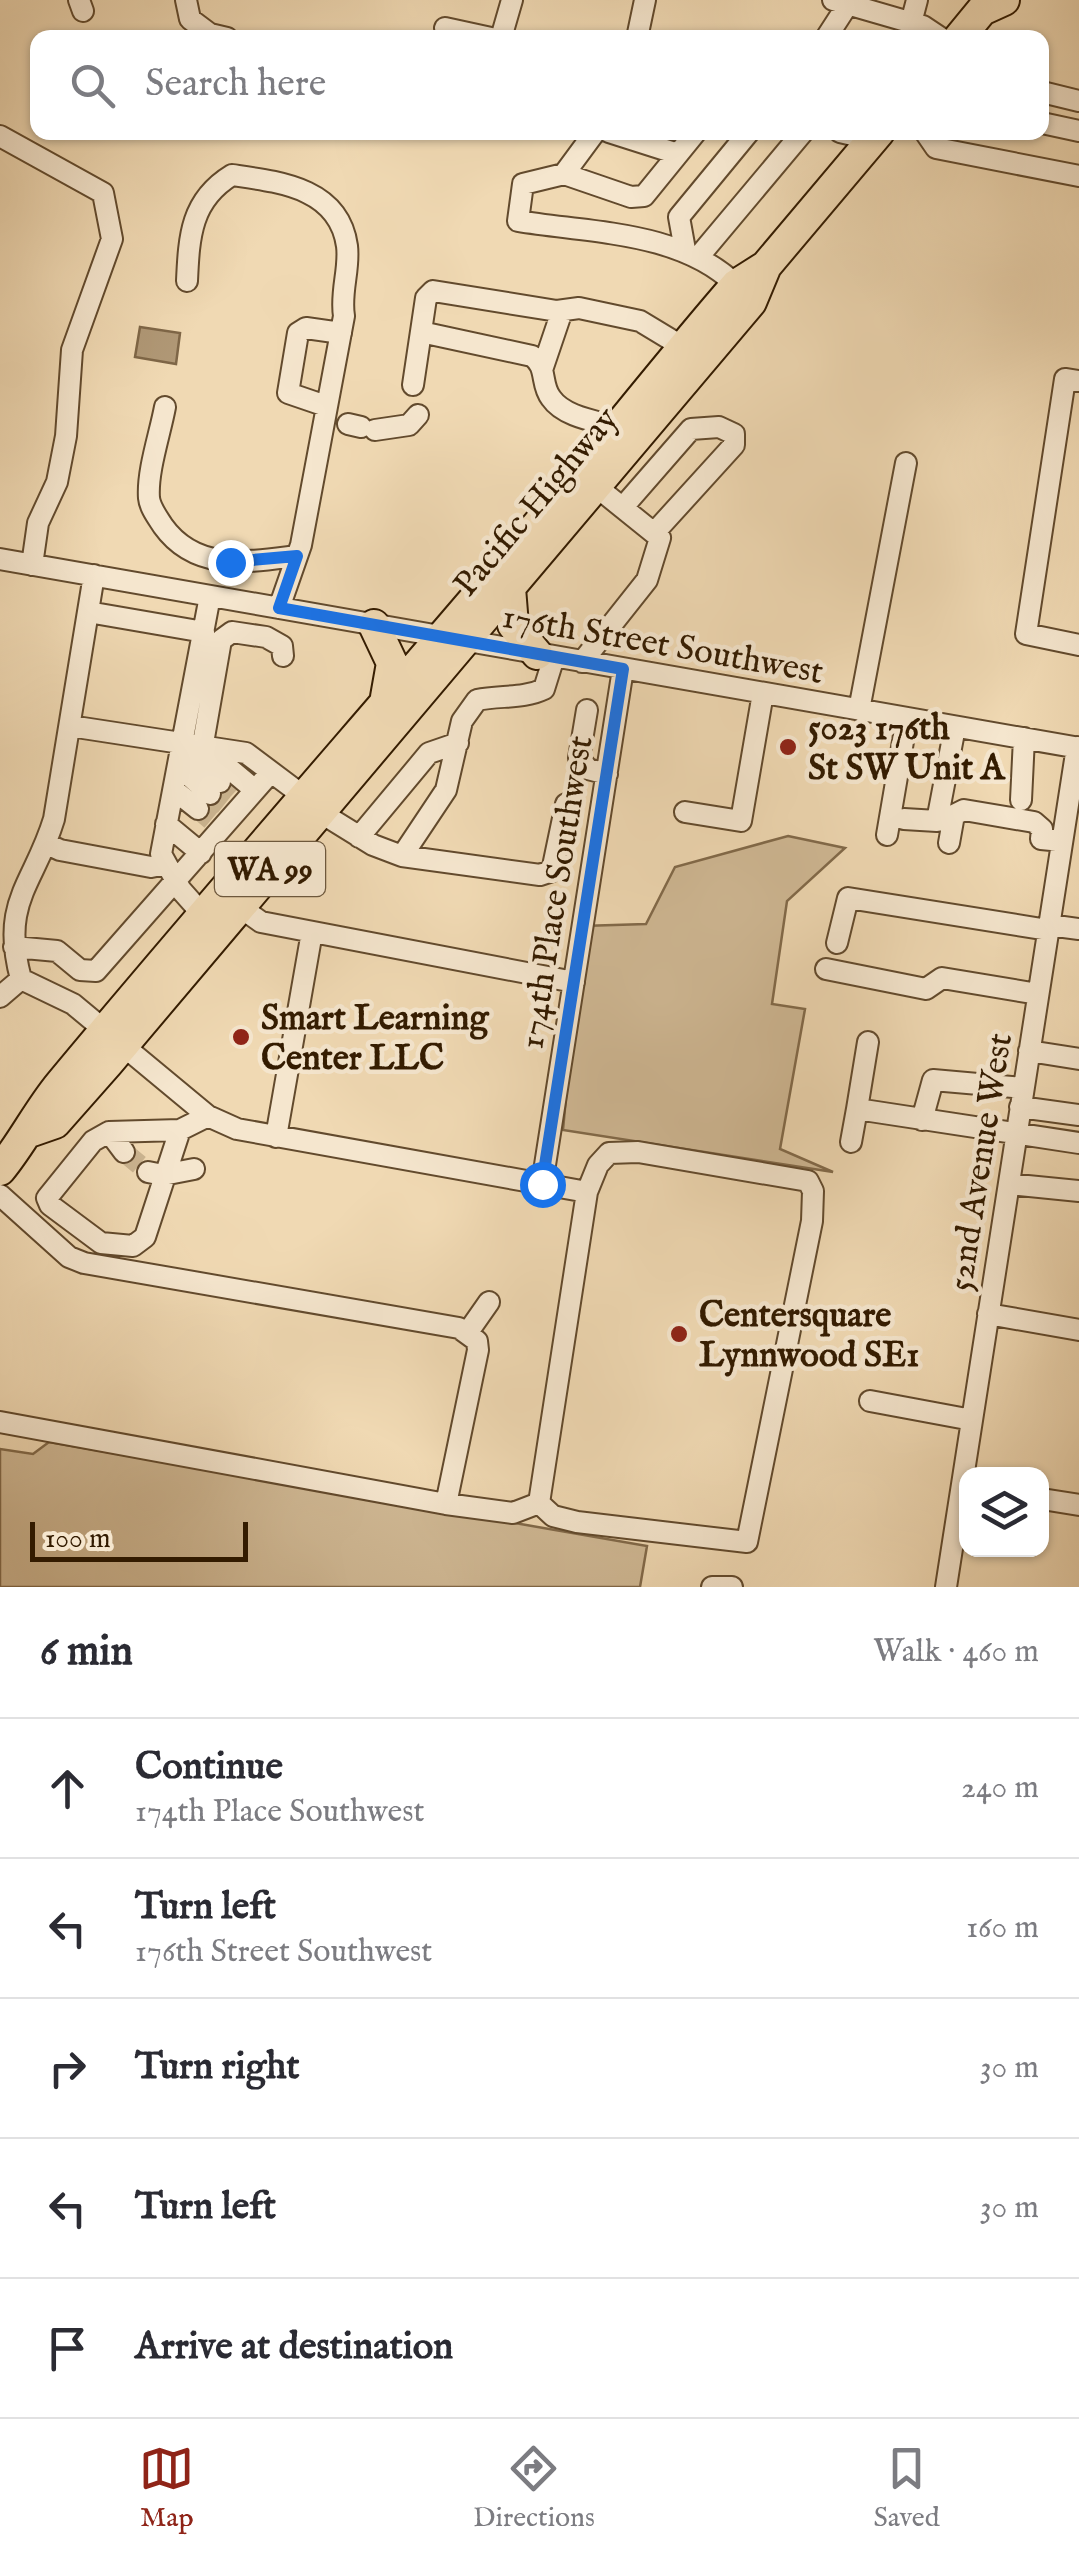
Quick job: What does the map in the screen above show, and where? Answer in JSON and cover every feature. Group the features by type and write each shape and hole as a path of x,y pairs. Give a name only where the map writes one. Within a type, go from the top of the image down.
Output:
{"highway":[{"path":"963,30 989,3"},
{"name":"Pacific Highway","path":"0,1170 32,1131 38,1111 115,1039 240,907 384,702 510,588 598,488 751,302 766,266 874,140"},
{"name":"Pacific Highway","path":"115,1039 205,917 452,639 710,314 736,284 766,266"},
{"path":"667,401 675,376 708,334 710,314"},
{"path":"510,588 513,625 546,656"},
{"path":"374,625 392,663 384,702"}],"street":[{"path":"186,0 190,19 205,30"},
{"path":"504,30 512,0"},
{"path":"639,30 645,0"},
{"path":"911,22 917,0"},
{"path":"829,30 840,2 935,30"},
{"path":"445,28 454,30"},
{"path":"1049,94 1079,101"},
{"path":"1049,125 1079,131"},
{"path":"0,136 102,192 112,239 72,350 66,436 57,482 38,523 32,564"},
{"path":"564,174 589,140"},
{"path":"634,140 678,154"},
{"path":"689,140 644,196 631,197 564,174 523,184 518,220 693,253 736,284"},
{"path":"693,253 680,217 743,140"},
{"path":"693,253 797,140"},
{"path":"933,140 936,148 1079,176"},
{"path":"187,281 189,244 198,206 211,188 232,175 274,181 316,195 338,217 348,248 340,333 297,556 279,608"},
{"path":"413,385 426,298 434,291 562,311 579,308 640,321 683,347"},
{"path":"562,311 543,367 548,392 557,404 577,416 617,427"},
{"path":"326,406 288,394 295,344 298,333 306,328 340,333"},
{"path":"421,332 526,352 543,367"},
{"path":"1079,382 1065,379 1026,634 1079,645"},
{"path":"667,401 691,428"},
{"path":"165,407 150,498 165,528 196,554 214,560 242,562 297,556"},
{"path":"362,427 409,425 418,416"},
{"path":"623,507 691,428 719,427 734,434 734,444 654,533"},
{"path":"859,710 906,464"},
{"path":"582,662 647,580 660,538 598,488"},
{"name":"176th Street Southwest","path":"0,559 1078,748"},
{"path":"21,978 10,896 47,844 94,576"},
{"path":"210,596 191,752 218,813"},
{"path":"88,612 204,632"},
{"path":"205,917 162,854 170,806 191,752 222,640 232,632 266,638 282,646 283,656"},
{"path":"402,856 446,790 462,722 477,700 505,694 527,697 544,689 546,656"},
{"name":"174th Place Southwest","path":"542,1184 556,1028 574,982 623,669"},
{"path":"686,812 740,821 763,693"},
{"path":"587,710 580,761 590,770 607,774"},
{"path":"888,836 906,718"},
{"path":"70,726 191,752 246,753 359,837 402,856 540,874 552,871 566,804"},
{"path":"904,819 937,821 955,727"},
{"path":"1022,800 1024,738"},
{"path":"359,837 429,752 458,743"},
{"name":"52nd Avenue West","path":"966,1467 1048,927 1047,844 1078,748"},
{"path":"191,752 218,813"},
{"path":"14,947 57,951 80,970 96,971 218,813 271,772"},
{"path":"170,806 218,813"},
{"path":"170,806 218,813"},
{"path":"949,843 954,815 964,810 1034,822 1042,829 1047,844"},
{"path":"47,844 171,872"},
{"path":"837,943 848,898 1079,930"},
{"path":"240,907 261,922 574,982"},
{"path":"276,1137 312,932"},
{"path":"826,969 926,989 942,978 1038,994"},
{"path":"21,978 72,1004 208,1116 237,1129 587,1192"},
{"path":"0,996 21,978"},
{"path":"851,1142 868,1042"},
{"path":"1029,1051 1079,1059"},
{"path":"922,1120 932,1080 1022,1097 1079,1115"},
{"path":"857,1108 1079,1143"},
{"path":"180,1130 156,1173 145,1236 134,1246 101,1243 50,1205 47,1198 55,1184 94,1141 108,1132 180,1130 208,1116"},
{"path":"108,1132 124,1152"},
{"path":"638,1152 808,1181 813,1191 812,1221 747,1542 577,1522 552,1516 539,1504 587,1192 598,1165 609,1154 638,1152"},
{"path":"156,1173 194,1169"},
{"path":"1008,1184 1079,1190"},
{"path":"0,1196 69,1257 84,1264 468,1332"},
{"path":"468,1332 488,1302"},
{"path":"988,1314 1079,1330"},
{"path":"446,1504 478,1350 468,1332"},
{"path":"870,1401 972,1420"},
{"path":"0,1422 446,1504 513,1513 539,1504"},
{"path":"1049,1500 1079,1505"},
{"name":"52nd Avenue West","path":"946,1587 959,1514"},
{"path":"712,1587 732,1587"}],"shaded area":[{"path":"140,327 180,333 176,364 135,357"},
{"path":"788,836 845,848 787,901 772,1004 805,1009 780,1149 833,1172 563,1130 582,926 646,924 675,867"},
{"path":"49,1442 647,1546 640,1587 0,1587 0,1449 33,1454"}],"tunnel":[{"path":"220,782 233,794"},
{"path":"210,794 224,805"},
{"path":"198,809 211,820"},
{"path":"124,1152 148,1172"}],"place":[{"name":"5023 176th St SW Unit A","path":"788,747"},
{"name":"Smart Learning Center LLC","path":"241,1037"},
{"name":"Centersquare Lynnwood SE1","path":"679,1334"}],"route":[{"path":"230,562 297,556 279,608 623,669 542,1184"}]}
